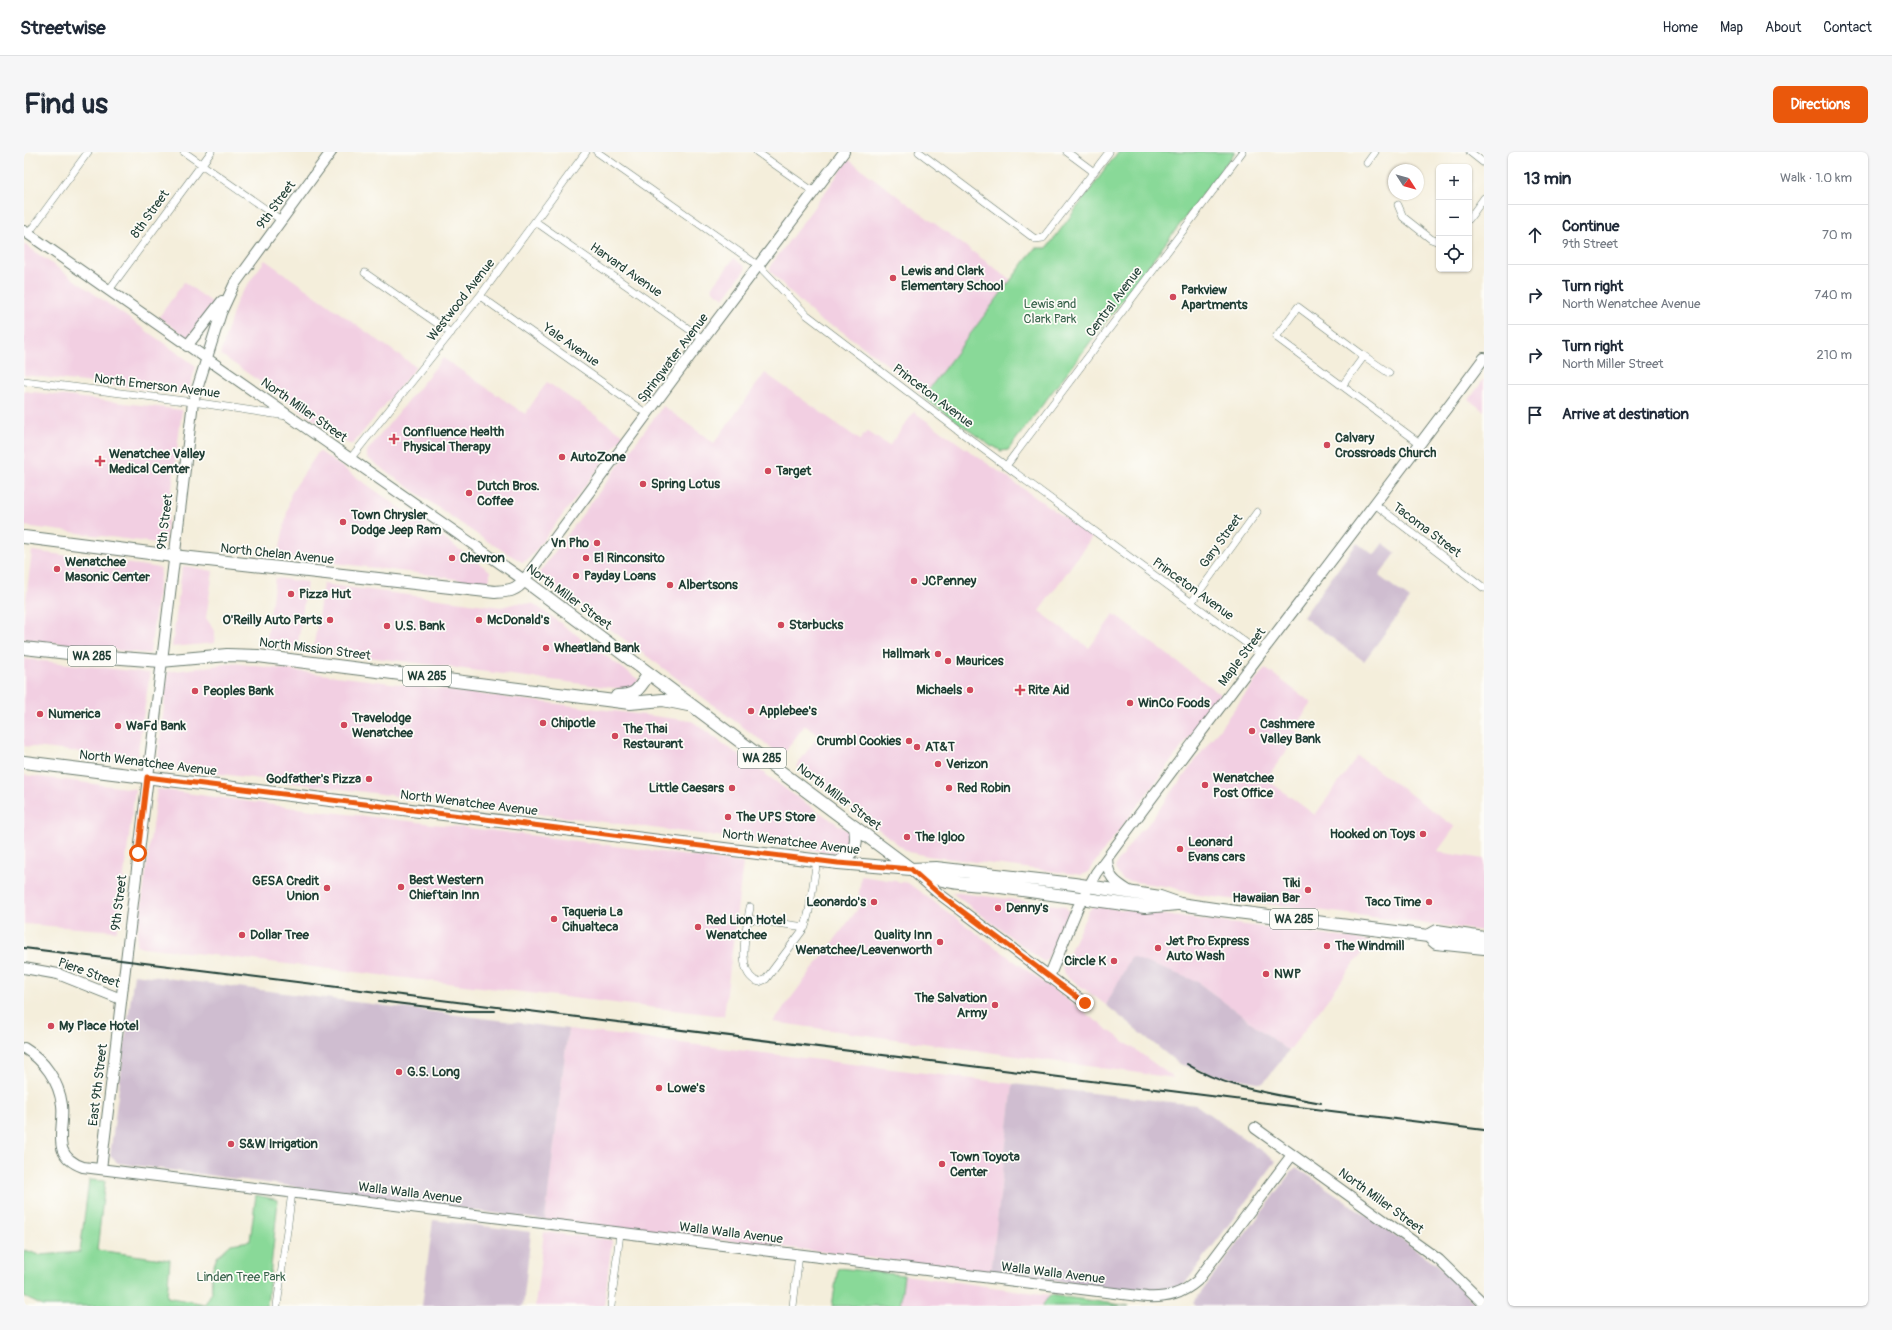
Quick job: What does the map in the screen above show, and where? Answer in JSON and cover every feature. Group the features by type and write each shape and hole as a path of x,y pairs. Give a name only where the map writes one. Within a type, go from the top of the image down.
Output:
{"main road":[{"name":"North Chelan Avenue","path":"24,537 173,556 495,592 510,591 518,587 524,580"},
{"name":"North Miller Street","path":"524,580 911,869"},
{"name":"North Mission Street","path":"24,648 95,656 161,661 227,654 258,656 602,698 630,703 663,700 693,706"},
{"name":"North Mission Street","path":"602,698 631,696 649,674"},
{"name":"North Wenatchee Avenue","path":"24,762 838,863 911,869 937,880 1085,893 1132,893 1160,897 1180,904 1428,936 1436,942 1484,948"},
{"path":"838,863 855,849 857,841 855,827"},
{"name":"North Wenatchee Avenue","path":"1085,893 1145,907 1180,904"},
{"name":"North Wenatchee Avenue","path":"1428,936 1437,931 1484,938"}],"street":[{"path":"26,233 88,152"},
{"path":"184,152 281,220"},
{"name":"8th Street","path":"109,290 211,152"},
{"name":"9th Street","path":"126,956 192,402 221,313 234,285 331,152"},
{"name":"Westwood Avenue","path":"350,459 452,333 536,222 586,152"},
{"name":"Princeton Avenue","path":"597,152 758,266 807,315 1006,466 1261,654"},
{"path":"757,152 814,192"},
{"name":"Springwater Avenue","path":"524,580 844,152"},
{"path":"919,152 1035,239 1043,238 1109,152"},
{"path":"1067,152 1094,172"},
{"name":"Central Avenue","path":"1006,466 1242,152"},
{"path":"1367,163 1376,152"},
{"path":"1470,152 1484,163"},
{"path":"1472,215 1484,198"},
{"path":"1398,205 1403,217 1436,240"},
{"name":"Harvard Avenue","path":"536,222 703,339"},
{"name":"North Miller Street","path":"26,233 524,580"},
{"path":"365,273 452,333"},
{"path":"187,346 234,285"},
{"name":"Yale Avenue","path":"480,296 647,414"},
{"path":"1389,373 1298,307 1276,337 1421,444"},
{"path":"1342,386 1364,356"},
{"name":"Maple Street","path":"1049,977 1085,893 1107,858 1376,505 1484,358"},
{"name":"North Emerson Avenue","path":"24,381 192,402 287,416"},
{"name":"Tacoma Street","path":"1376,505 1484,588"},
{"name":"Gary Street","path":"1191,603 1257,512"},
{"name":"WA 285","path":"1107,858 1108,870 1112,878 1116,883 1132,893"},
{"path":"750,907 744,951 745,969 751,978 759,982 766,980 805,927 817,860"},
{"name":"North Miller Street","path":"911,869 938,893 1085,1003"},
{"path":"748,919 805,927"},
{"name":"East 9th Street","path":"101,1169 126,956"},
{"name":"Piere Street","path":"24,968 58,974 121,999"},
{"name":"Walla Walla Avenue","path":"24,1048 39,1059 45,1066 60,1094 62,1114 61,1143 66,1155 76,1165 1147,1297 1171,1296 1187,1289 1199,1278 1292,1155"},
{"name":"North Miller Street","path":"1255,1128 1439,1260 1484,1304"},
{"path":"277,1306 292,1192"},
{"path":"611,1306 620,1233"},
{"path":"793,1306 798,1254"}],"shaded area":[{"name":"Lewis and Clark Elementary School","path":"849,160 1011,280 923,397 915,385 836,327 822,322 770,271 771,265"},
{"path":"24,244 196,366 188,394 24,375"},
{"path":"734,258 746,268 724,298 711,289"},
{"path":"265,260 416,367 353,444 349,444 220,354 237,300"},
{"path":"184,282 213,303 188,338 159,317"},
{"path":"443,358 525,414 547,382 624,435 528,560 522,562 482,538 367,458 367,451"},
{"path":"765,373 860,440 867,431 889,446 914,412 1092,537 1039,611 1089,648 1114,614 1221,695 1087,873 1081,875 928,856 908,852 796,766 819,735 805,725 782,756 541,578 539,573 663,406 714,443"},
{"path":"1484,379 1484,411 1469,400"},
{"name":"Wenatchee Valley Medical Center","path":"24,391 182,410 165,544 24,526"},
{"path":"319,451 490,571 490,579 484,584 432,575 278,556 291,493"},
{"path":"1357,543 1374,555 1383,543 1396,553 1379,576 1410,599 1364,661 1303,617"},
{"path":"32,551 161,568 150,654 24,639 24,615"},
{"path":"184,566 213,571 206,618 215,631 215,643 172,647 182,569"},
{"path":"275,578 307,582 297,649 266,645"},
{"path":"323,584 501,607 517,603 534,604 639,680 631,690 313,650"},
{"path":"24,659 150,673 137,758 24,746"},
{"path":"233,663 692,721 798,798 855,836 844,855 748,840 157,766 168,672"},
{"path":"1265,668 1312,703 1293,729 1299,734 1266,779 1315,815 1358,756 1455,827 1437,852 1484,859 1484,931 1198,895 1171,887 1123,880 1115,869 1116,864 1140,830 1144,829"},
{"path":"24,775 135,789 117,931 24,924"},
{"path":"157,789 295,808 546,837 743,863 724,1016 136,946"},
{"path":"861,876 908,883 1174,1078 773,1022 857,910"},
{"path":"951,892 1065,906 1069,912 1047,960 1044,962"},
{"path":"1093,906 1371,941 1289,1051 1196,981 1131,958 1106,1005 1064,974 1062,968 1088,912"},
{"path":"1131,957 1196,981 1289,1051 1263,1083 1210,1074 1179,1064 1106,1005"},
{"path":"134,974 568,1029 545,1220 118,1163 110,1156"},
{"path":"568,1029 1013,1084 991,1273 767,1245 545,1220"},
{"path":"1013,1084 1196,1105 1276,1161 1186,1282 1177,1292 1169,1296 991,1273"},
{"path":"1296,1167 1437,1264 1477,1306 1196,1306 1193,1303"},
{"path":"433,1220 531,1232 523,1306 422,1306"},
{"path":"544,1232 612,1240 604,1306 535,1306"},
{"path":"904,1275 1050,1295 1042,1306 900,1306"}],"green space":[{"name":"Lewis and Clark Park","path":"1118,152 1235,152 1008,450 1001,451 993,446 992,447 923,397 1035,248 1047,248"},
{"name":"Linden Tree Park","path":"89,1180 105,1181 97,1250 170,1260 167,1297 205,1304 212,1292 211,1273 217,1257 231,1244 250,1241 256,1195 278,1200 267,1306 43,1306 24,1297 24,1250 40,1255 80,1252"},
{"path":"838,1268 904,1275 900,1306 832,1306"},
{"path":"1050,1295 1129,1306 1042,1306"}],"railway":[{"path":"24,948 1484,1130"},
{"path":"379,1001 461,1011 495,1011"},
{"path":"1187,1064 1218,1079 1252,1090 1321,1103"}],"place":[{"name":"Lewis and Clark Elementary School","path":"893,278"},
{"name":"Parkview Apartments","path":"1173,297"},
{"name":"Confluence Health Physical Therapy","path":"394,439"},
{"name":"Calvary Crossroads Church","path":"1327,445"},
{"name":"AutoZone","path":"562,457"},
{"name":"Wenatchee Valley Medical Center","path":"100,461"},
{"name":"Target","path":"768,471"},
{"name":"Spring Lotus","path":"643,484"},
{"name":"Dutch Bros. Coffee","path":"469,493"},
{"name":"Town Chrysler Dodge Jeep Ram","path":"343,522"},
{"name":"Vn Pho","path":"597,543"},
{"name":"Chevron","path":"452,558"},
{"name":"El Rinconsito","path":"586,558"},
{"name":"Wenatchee Masonic Center","path":"57,569"},
{"name":"Payday Loans","path":"576,576"},
{"name":"JCPenney","path":"914,581"},
{"name":"Albertsons","path":"670,585"},
{"name":"Pizza Hut","path":"291,594"},
{"name":"O'Reilly Auto Parts","path":"330,620"},
{"name":"McDonald's","path":"479,620"},
{"name":"Starbucks","path":"781,625"},
{"name":"U.S. Bank","path":"387,626"},
{"name":"Wheatland Bank","path":"546,648"},
{"name":"Hallmark","path":"938,654"},
{"name":"Maurices","path":"948,661"},
{"name":"Michaels","path":"970,690"},
{"name":"Rite Aid","path":"1020,690"},
{"name":"Peoples Bank","path":"195,691"},
{"name":"WinCo Foods","path":"1130,703"},
{"name":"Applebee's","path":"751,711"},
{"name":"Numerica","path":"40,714"},
{"name":"Chipotle","path":"543,723"},
{"name":"Travelodge Wenatchee","path":"344,725"},
{"name":"WaFd Bank","path":"118,726"},
{"name":"Cashmere Valley Bank","path":"1252,731"},
{"name":"The Thai Restaurant","path":"615,736"},
{"name":"Crumbl Cookies","path":"909,741"},
{"name":"AT&T","path":"917,747"},
{"name":"Verizon","path":"938,764"},
{"name":"Godfather's Pizza","path":"369,779"},
{"name":"Wenatchee Post Office","path":"1205,785"},
{"name":"Little Caesars","path":"732,788"},
{"name":"Red Robin","path":"949,788"},
{"name":"The UPS Store","path":"728,817"},
{"name":"Hooked on Toys","path":"1423,834"},
{"name":"The Igloo","path":"907,837"},
{"name":"Leonard Evans cars","path":"1180,849"},
{"name":"Best Western Chieftain Inn","path":"401,887"},
{"name":"GESA Credit Union","path":"327,888"},
{"name":"Tiki Hawaiian Bar","path":"1308,890"},
{"name":"Leonardo's","path":"874,902"},
{"name":"Taco Time","path":"1429,902"},
{"name":"Denny's","path":"998,908"},
{"name":"Taqueria La Cihualteca","path":"554,919"},
{"name":"Red Lion Hotel Wenatchee","path":"698,927"},
{"name":"Dollar Tree","path":"242,935"},
{"name":"Quality Inn Wenatchee/Leavenworth","path":"940,942"},
{"name":"The Windmill","path":"1327,946"},
{"name":"Jet Pro Express Auto Wash","path":"1158,948"},
{"name":"Circle K","path":"1114,961"},
{"name":"NWP","path":"1266,974"},
{"name":"The Salvation Army","path":"995,1005"},
{"name":"My Place Hotel","path":"51,1026"},
{"name":"G.S. Long","path":"399,1072"},
{"name":"Lowe's","path":"659,1088"},
{"name":"S&W Irrigation","path":"231,1144"},
{"name":"Town Toyota Center","path":"942,1164"}],"route":[{"path":"138,853 147,777 838,863 911,869 938,893 1085,1003"}]}
